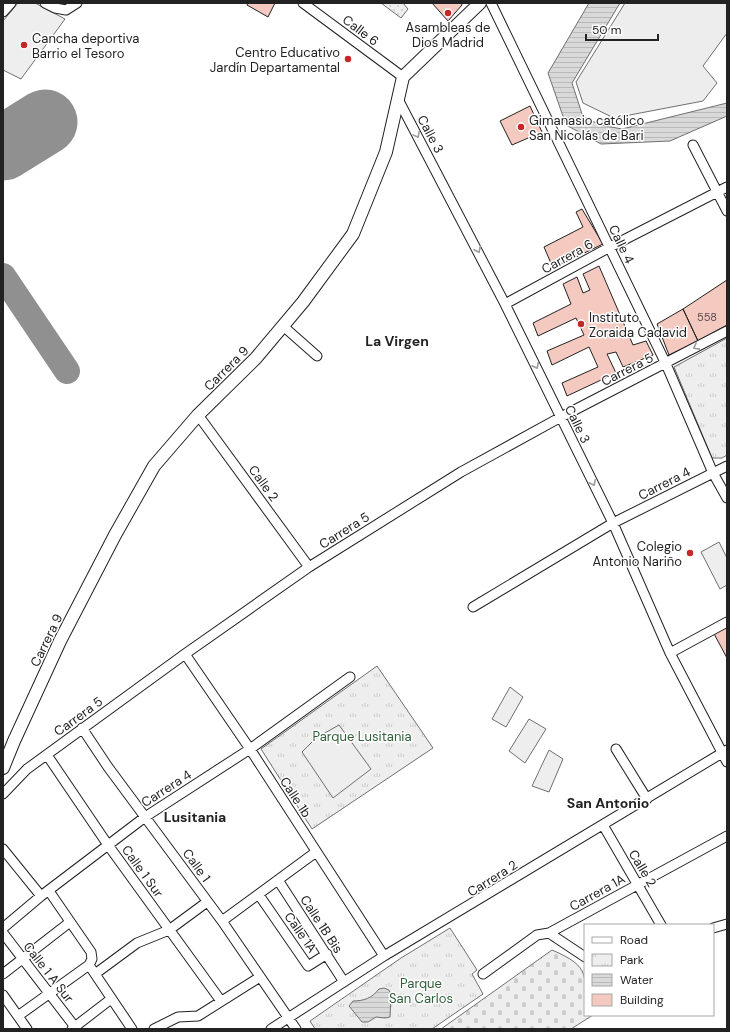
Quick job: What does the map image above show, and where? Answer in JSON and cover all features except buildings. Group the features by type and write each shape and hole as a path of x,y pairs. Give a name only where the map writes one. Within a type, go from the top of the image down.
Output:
{"street":[{"path":"3,12 11,3"},
{"path":"45,3 55,8 66,10 77,3"},
{"name":"Calle 6","path":"303,3 403,77"},
{"path":"403,77 480,3"},
{"name":"Calle 4","path":"491,3 666,364 713,473 727,498"},
{"name":"Carrera 9","path":"3,768 60,641 114,535 154,466 198,415 256,358 283,326 353,234 386,152 399,101 403,77"},
{"name":"Calle 3","path":"399,101 506,304 613,523 670,653 725,752 727,762"},
{"path":"693,145 727,211"},
{"name":"Carrera 6","path":"506,304 727,187"},
{"path":"283,326 317,356"},
{"name":"Carrera 5","path":"3,794 27,769 82,728 309,567 461,472 561,417 666,364 727,331"},
{"name":"Calle 2","path":"198,415 309,567"},
{"name":"Carrera 4","path":"473,607 613,523 727,466"},
{"path":"670,653 727,622"},
{"name":"Calle 1b","path":"185,654 250,749 384,956"},
{"name":"Carrera 4","path":"3,928 41,896 145,817 250,749 350,677"},
{"name":"Calle 1","path":"82,728 145,817 222,921 296,1029"},
{"path":"616,749 647,799"},
{"name":"Carrera 2","path":"271,1029 384,956 464,910 602,824 725,752"},
{"name":"Calle 1 Sur","path":"47,755 108,845 221,1001"},
{"name":"Calle 2","path":"602,824 660,924"},
{"name":"Carrera 1A","path":"483,974 537,935 549,933 727,836"},
{"path":"3,849 41,896"},
{"path":"222,921 316,852"},
{"name":"Calle 1B Bis","path":"278,880 344,982"},
{"path":"18,1016 89,966 92,959 91,952 49,890"},
{"name":"Calle 1A","path":"259,895 308,966 327,954"},
{"path":"95,974 137,943 169,930 207,902"},
{"path":"3,974 70,922"},
{"path":"714,928 727,924"},
{"name":"Calle 1 A Sur","path":"3,933 50,994 73,1028"},
{"path":"549,933 584,956"},
{"path":"89,966 132,1029"},
{"path":"154,1029 178,1017 198,1016 260,977"},
{"path":"3,995 27,1029"},
{"path":"73,1028 112,999"}],"green space":[{"name":"Cancha deportiva Barrio el Tesoro","path":"18,3 35,3 65,19 21,79 3,70 3,21"},
{"path":"381,3 403,3 408,9 401,18"},
{"path":"727,338 727,455 722,458 712,458 674,367"},
{"path":"719,542 727,558 727,585 720,589 701,552"},
{"name":"Parque Lusitania","path":"377,666 433,748 312,829 261,749"},
{"path":"510,687 523,697 506,727 492,719"},
{"path":"529,719 546,729 525,763 509,751"},
{"path":"339,725 371,769 333,798 302,752 316,738"},
{"path":"549,750 563,759 549,792 532,786"},
{"name":"Parque San Carlos","path":"450,928 477,970 472,974 483,994 432,1029 315,1029 310,1021 401,958"},
{"path":"552,950 574,962 584,974 584,1016 591,1016 571,1029 441,1029"}],"shaded area":[{"path":"625,3 727,3 727,33 703,66 717,83 703,101 614,118 583,103 576,82"}],"water":[{"path":"589,3 620,3 572,83 583,117 601,125 622,129 727,103 727,116 670,141 601,144 566,125 548,73"},
{"path":"384,988 389,990 391,994 390,1017 376,1017 368,1022 362,1022 349,1006 353,1001 368,998 374,995 379,989"}],"taxiway":[{"path":"3,276 67,371"}],"runway":[{"path":"3,148 45,122"}],"place":[{"name":"Asambleas de Dios Madrid","path":"448,13"},
{"name":"Cancha deportiva Barrio el Tesoro","path":"24,45"},
{"name":"Centro Educativo Jardín Departamental","path":"348,59"},
{"name":"Gimanasio católico San Nicolás de Bari","path":"521,127"},
{"name":"Instituto Zoraida Cadavid","path":"581,324"},
{"name":"Colegio Antonio Nariño","path":"690,553"}],"district":[{"name":"La Virgen","path":"397,341"},
{"name":"San Antonio","path":"608,803"},
{"name":"Lusitania","path":"195,817"}]}
